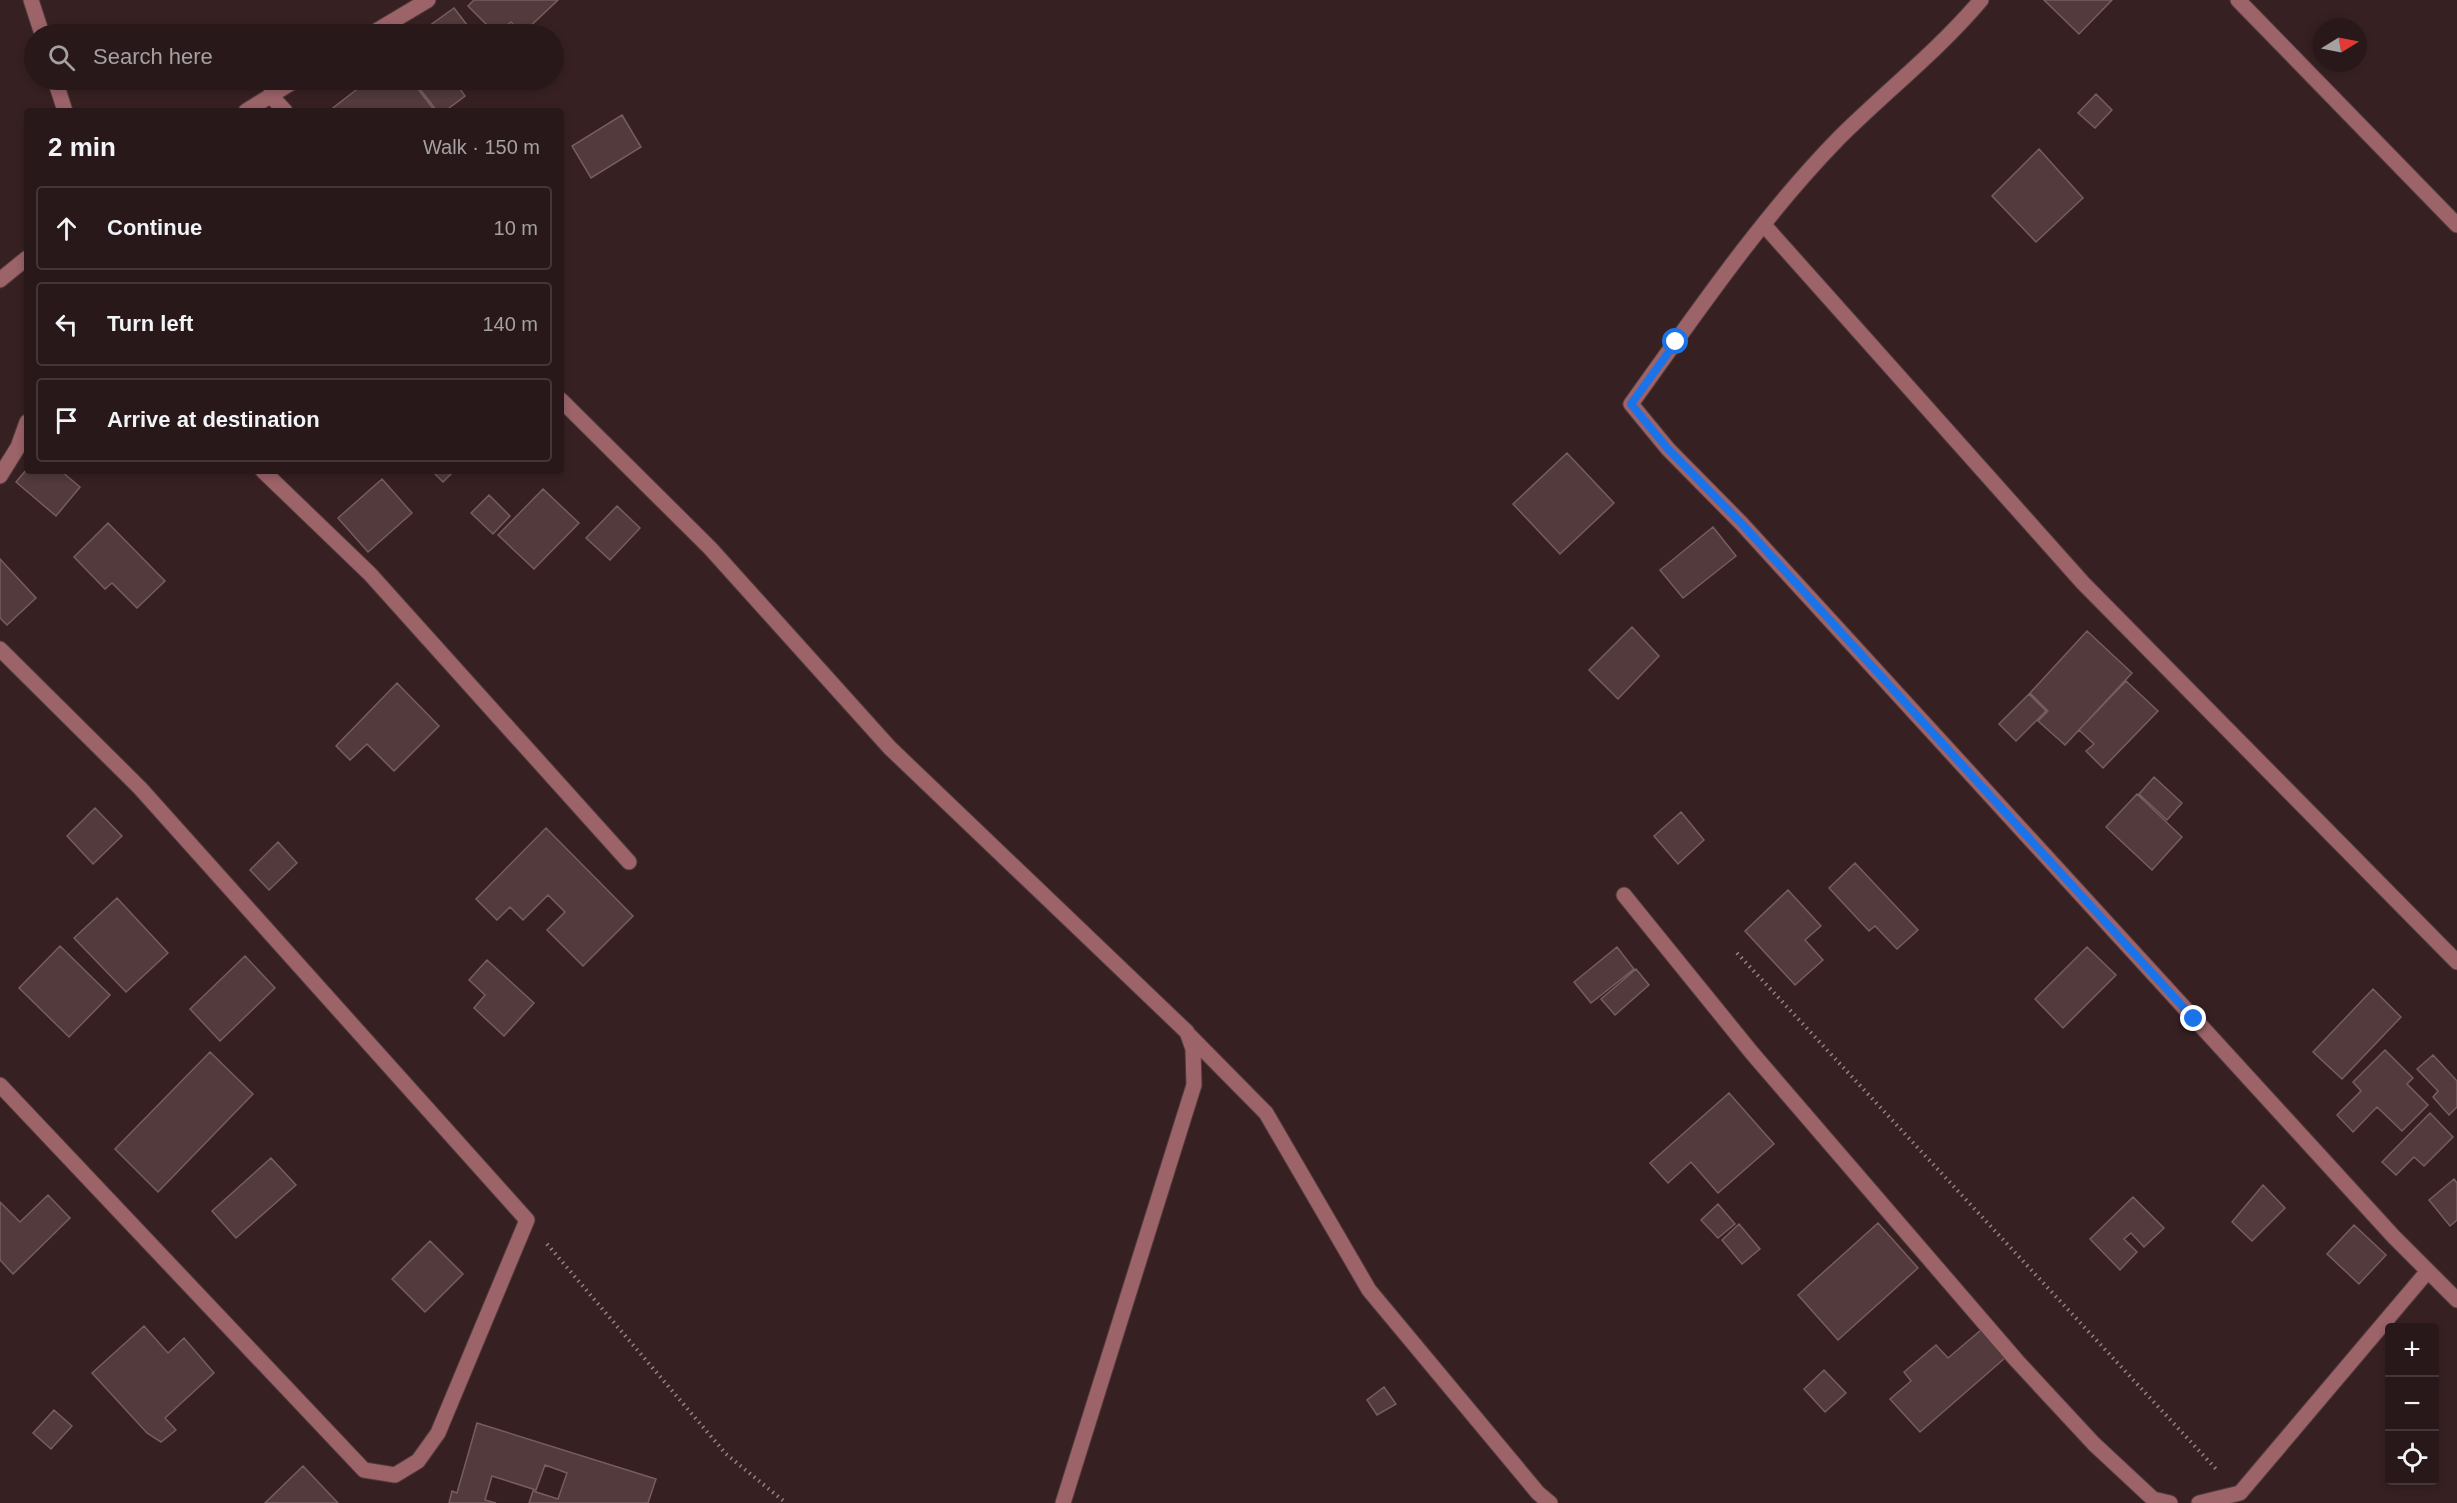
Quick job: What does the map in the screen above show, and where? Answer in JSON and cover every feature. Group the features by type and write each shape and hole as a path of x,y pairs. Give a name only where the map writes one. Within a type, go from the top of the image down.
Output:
{"street":[{"path":"31,0 39,24"},
{"path":"388,24 428,0"},
{"path":"1981,0 1961,24 1837,140 1764,225 1631,404 1668,449 1750,533 2427,1272 2457,1300"},
{"path":"2238,0 2457,225"},
{"path":"58,90 64,108"},
{"path":"250,108 279,90"},
{"path":"270,95 282,108"},
{"path":"1764,225 2083,583 2457,963"},
{"path":"0,280 24,260"},
{"path":"564,403 710,548 890,748 1187,1032 1266,1113 1369,1290 1538,1493 1550,1503"},
{"path":"0,476 18,447 24,430"},
{"path":"266,474 370,574 630,862"},
{"path":"0,649 140,788 527,1220 438,1433 418,1461 395,1475 364,1470 0,1085"},
{"path":"1624,895 1752,1053 2017,1361 2151,1501 2170,1503"},
{"path":"1063,1503 1194,1085 1193,1050 1187,1032"},
{"path":"2199,1503 2244,1498 2427,1272"}],"path":[{"path":"1737,953 2244,1498"},
{"path":"527,1220 726,1454 786,1503"}],"building":[{"path":"474,0 558,0 533,24 513,24 511,22 486,24 468,6"},
{"path":"2044,0 2112,0 2079,34"},
{"path":"454,8 466,24 432,24"},
{"path":"356,90 419,90 433,108 333,108"},
{"path":"421,90 461,90 465,96 449,108 435,108"},
{"path":"2096,94 2112,110 2095,128 2078,113"},
{"path":"622,115 641,147 591,178 572,146"},
{"path":"2039,149 2083,198 2036,242 1992,196"},
{"path":"1567,453 1614,503 1560,554 1513,504"},
{"path":"24,473 65,474 80,487 56,516 16,482"},
{"path":"435,474 451,474 443,482"},
{"path":"382,479 412,513 368,552 338,518"},
{"path":"543,489 579,523 534,569 498,535"},
{"path":"489,495 510,516 493,534 471,513"},
{"path":"617,506 640,528 610,560 586,538"},
{"path":"108,523 165,581 137,608 112,583 105,589 74,557"},
{"path":"1713,527 1736,556 1683,598 1660,570"},
{"path":"0,559 36,598 7,625 0,618"},
{"path":"1632,627 1659,656 1618,699 1589,670"},
{"path":"2087,631 2132,673 2065,745 2038,721 2048,711 2030,693"},
{"path":"2126,681 2158,711 2103,768 2086,751 2094,744 2079,730"},
{"path":"397,683 439,726 394,771 367,744 350,760 336,746"},
{"path":"2029,694 2046,711 2016,741 1999,724"},
{"path":"2154,777 2182,803 2167,820 2139,794"},
{"path":"2137,794 2182,837 2152,870 2106,827"},
{"path":"95,808 122,836 93,864 67,836"},
{"path":"1681,812 1704,840 1678,864 1654,836"},
{"path":"546,828 633,916 583,966 547,930 565,912 548,895 523,920 510,907 497,920 476,899"},
{"path":"278,842 297,863 269,890 250,870"},
{"path":"1855,863 1918,930 1897,949 1875,926 1869,931 1829,888"},
{"path":"1788,890 1821,926 1805,940 1823,960 1795,985 1745,931"},
{"path":"117,898 168,953 126,992 74,938"},
{"path":"60,946 110,995 69,1037 19,988"},
{"path":"1617,947 1634,969 1591,1003 1574,982"},
{"path":"2087,947 2116,975 2063,1028 2035,999"},
{"path":"245,956 275,988 220,1041 190,1009"},
{"path":"487,960 534,1003 504,1036 474,1008 485,995 469,980"},
{"path":"1636,969 1649,985 1615,1015 1601,999"},
{"path":"2373,989 2401,1017 2342,1079 2313,1052"},
{"path":"2385,1050 2413,1078 2407,1084 2428,1105 2402,1131 2377,1107 2353,1132 2337,1115 2361,1091 2353,1082"},
{"path":"210,1052 253,1094 158,1192 115,1149"},
{"path":"2433,1055 2457,1081 2457,1107 2449,1115 2433,1097 2438,1091 2417,1069"},
{"path":"1729,1093 1774,1144 1718,1193 1691,1162 1668,1183 1650,1163"},
{"path":"2430,1113 2453,1137 2424,1166 2414,1157 2396,1175 2382,1162"},
{"path":"271,1158 296,1185 236,1238 212,1211"},
{"path":"2454,1179 2457,1183 2457,1220 2450,1226 2429,1200"},
{"path":"2263,1185 2285,1208 2252,1241 2232,1222"},
{"path":"48,1195 70,1218 13,1274 0,1260 0,1202 20,1222"},
{"path":"2133,1197 2164,1228 2144,1247 2131,1233 2124,1239 2137,1252 2120,1270 2090,1239"},
{"path":"1718,1204 1735,1224 1718,1238 1701,1220"},
{"path":"1878,1223 1918,1268 1838,1340 1798,1295"},
{"path":"1739,1224 1760,1249 1742,1264 1722,1240"},
{"path":"2354,1225 2386,1255 2359,1284 2327,1254"},
{"path":"430,1241 463,1274 425,1312 392,1279"},
{"path":"144,1326 168,1353 184,1338 214,1373 165,1418 176,1430 161,1442 147,1433 92,1373"},
{"path":"1981,1330 2005,1358 1920,1432 1890,1399 1911,1381 1904,1372 1936,1345 1948,1358"},
{"path":"1824,1370 1846,1393 1825,1412 1804,1389"},
{"path":"1384,1387 1396,1404 1377,1415 1367,1400"},
{"path":"54,1410 72,1426 51,1449 33,1433"},
{"path":"477,1423 656,1479 648,1503 529,1503 533,1491 558,1499 567,1473 545,1465 536,1490 492,1476 485,1500 496,1503 449,1503 452,1491 457,1493"},
{"path":"303,1466 338,1503 265,1503"}],"route":[{"path":"1676,342 1631,404 1668,449 1742,524 2194,1019"}]}
